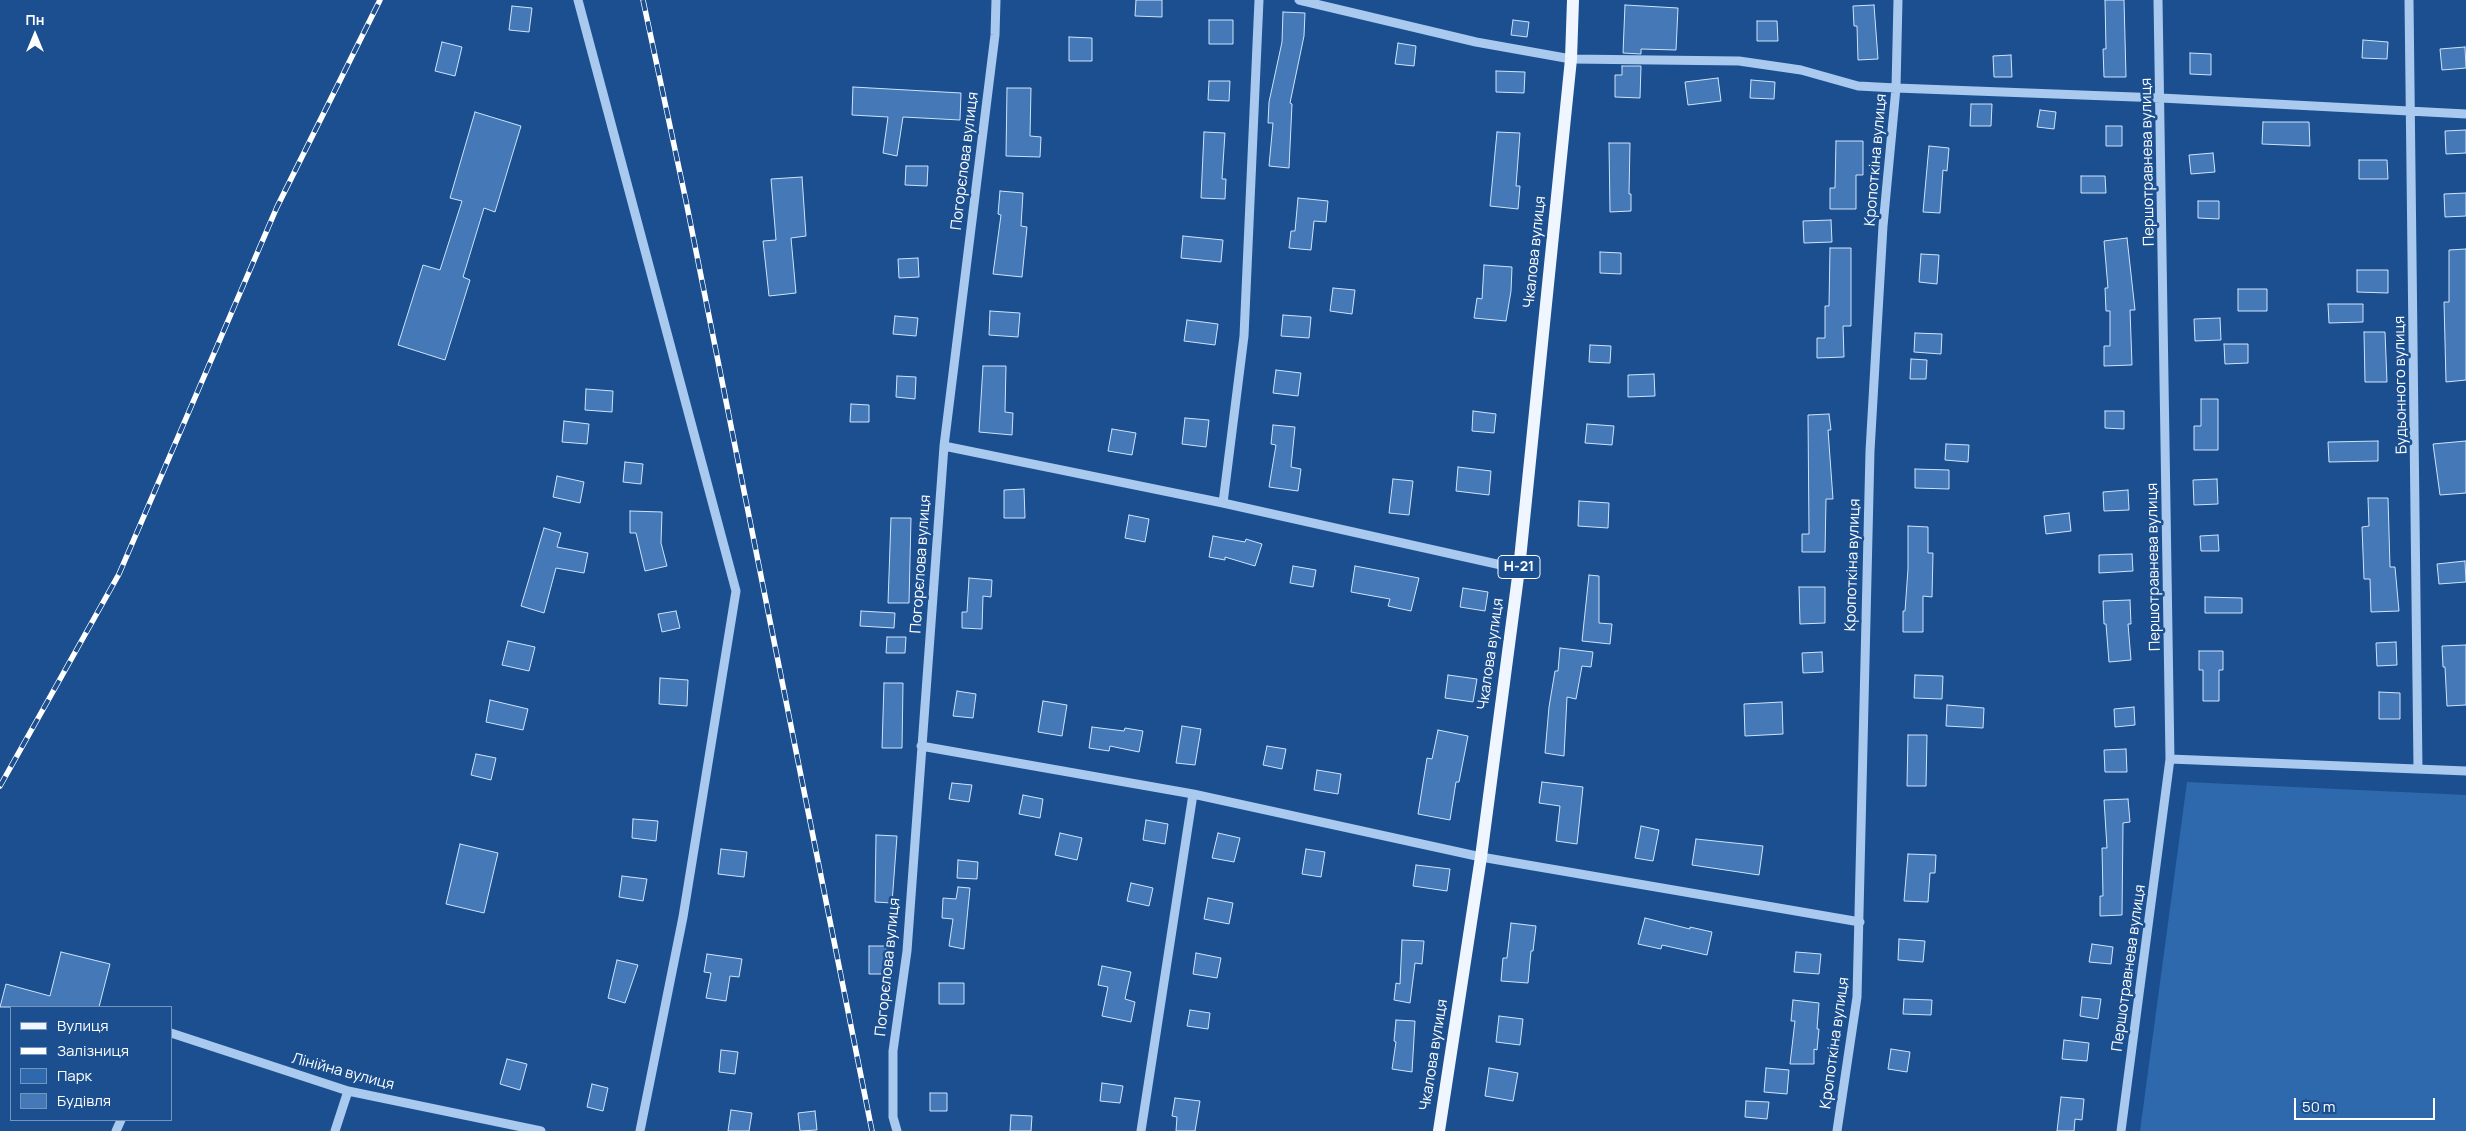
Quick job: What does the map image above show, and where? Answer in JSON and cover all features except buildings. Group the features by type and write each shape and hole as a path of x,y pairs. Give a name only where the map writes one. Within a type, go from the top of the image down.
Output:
{"main road":[{"name":"Чкалова вулиця","path":"1439,1131 1481,857 1519,570 1571,59 1573,0"}],"street":[{"path":"578,0 736,590 683,917 640,1131"},
{"name":"Погорєлова вулиця","path":"897,1131 893,1117 893,1051 907,951 944,446 995,35 996,0"},
{"path":"1223,503 1244,336 1259,0"},
{"path":"1299,0 1476,42 1571,59 1738,61 1801,70 1858,86 2161,98 2466,114"},
{"name":"Кропоткіна вулиця","path":"1837,1131 1857,997 1870,451 1883,226 1896,88 1898,0"},
{"name":"Першотравнева вулиця","path":"2121,1131 2170,759 2158,0"},
{"name":"Будьонного вулиця","path":"2409,0 2412,110 2418,770"},
{"path":"944,446 1223,503 1519,570"},
{"path":"921,746 1193,794 1481,857 1860,922"},
{"path":"2170,759 2466,771"},
{"path":"1140,1131 1193,794"},
{"name":"Лінійна вулиця","path":"172,1033 348,1091 540,1131"},
{"path":"335,1131 348,1091"}],"green space":[{"path":"2187,782 2466,795 2466,1131 2140,1131"}],"railway":[{"path":"0,786 119,574 277,207 380,0"},
{"path":"643,0 686,201 872,1131"}]}
